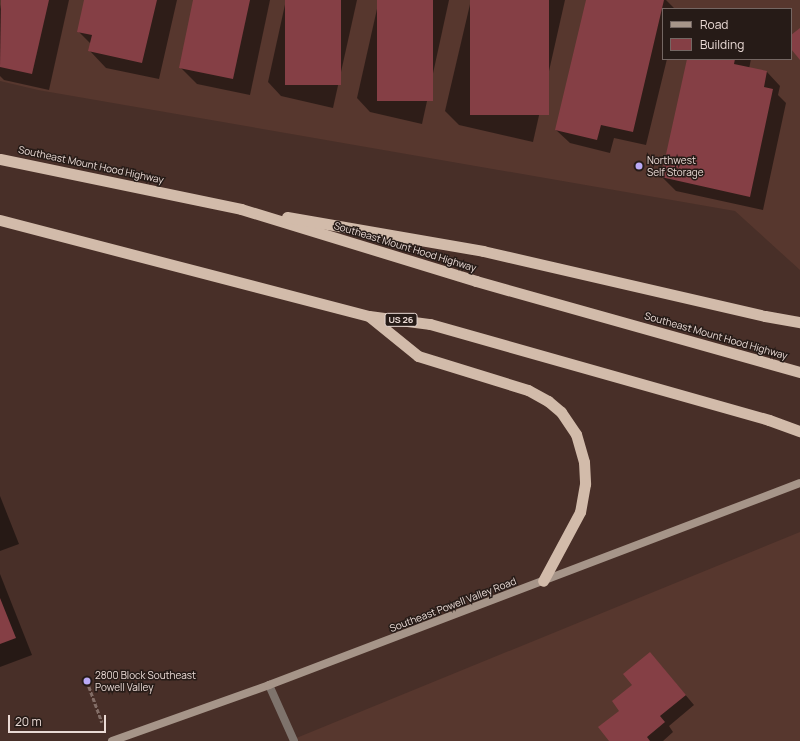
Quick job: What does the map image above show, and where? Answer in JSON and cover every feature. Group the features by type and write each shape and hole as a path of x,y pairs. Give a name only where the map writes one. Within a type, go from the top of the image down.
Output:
{"highway":[{"name":"Southeast Mount Hood Highway","path":"0,159 241,209 476,281 800,372"},
{"path":"241,209 483,251 758,314 800,322"},
{"name":"US 26","path":"0,220 369,316 430,324 800,430"},
{"path":"369,316 418,356 528,390 548,401 561,412 576,434 584,462 585,484 580,512 543,581"}],"main road":[{"name":"Southeast Powell Valley Road","path":"112,741 269,685 800,483"}],"lane":[{"path":"269,685 294,741"}],"path":[{"path":"88,681 104,726"}],"shaded area":[{"name":"Northwest Self Storage","path":"0,0 800,0 800,270 735,211 38,90 0,81"},
{"path":"800,532 800,741 289,741"}],"building":[{"path":"1,0 49,0 32,74 0,67"},
{"path":"84,0 157,0 142,63 88,51 92,35 77,32"},
{"path":"193,0 250,0 233,79 179,68"},
{"path":"285,0 341,0 341,85 285,85"},
{"path":"377,0 433,0 433,101 377,101"},
{"path":"470,0 549,0 549,115 470,115"},
{"path":"586,0 664,0 633,132 601,125 597,140 555,130"},
{"path":"800,28 800,60 792,50 792,34"},
{"path":"687,60 735,60 734,64 767,71 764,87 773,89 750,197 661,177"},
{"path":"0,598 16,638 0,644"},
{"path":"650,652 686,695 660,716 665,722 647,737 650,741 609,741 598,727 619,711 612,701 632,685 623,674"}],"place":[{"name":"Northwest Self Storage","path":"639,166"},
{"name":"2800 Block Southeast Powell Valley","path":"87,681"}]}
